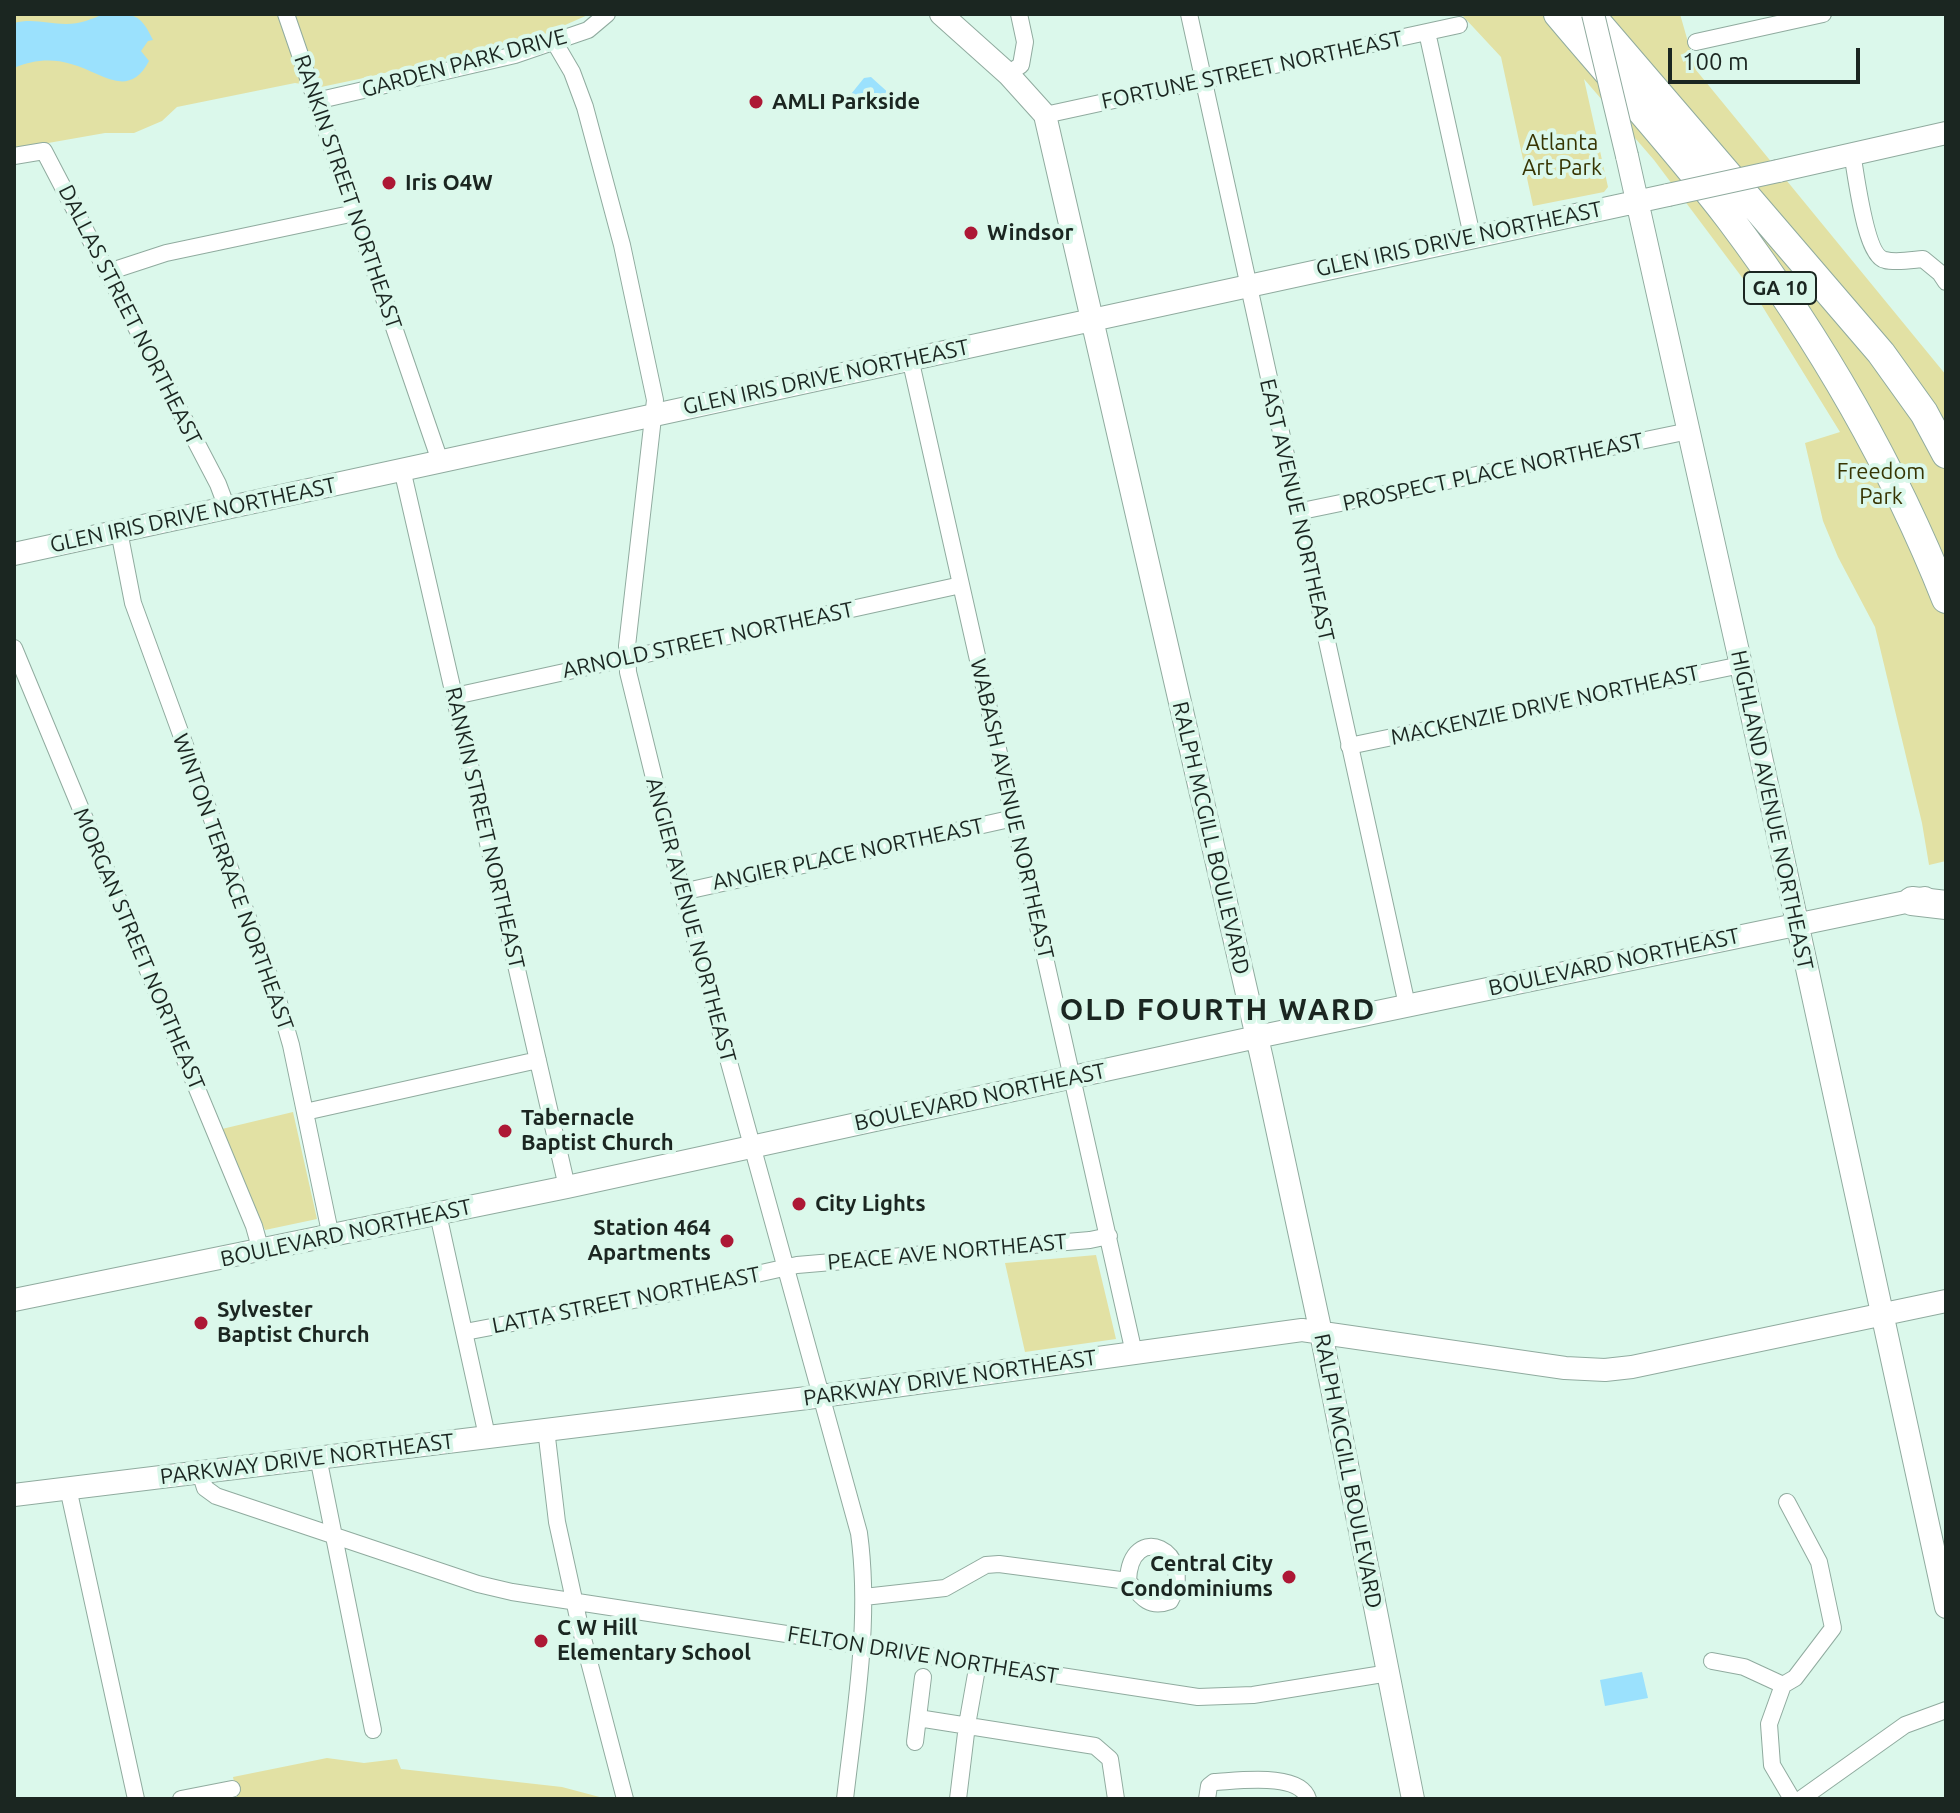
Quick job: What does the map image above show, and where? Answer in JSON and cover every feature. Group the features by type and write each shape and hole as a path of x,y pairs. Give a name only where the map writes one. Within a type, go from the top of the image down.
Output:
{"highway":[{"name":"GA 10","path":"1558,14 1711,195 1798,315 1881,459 1946,599"},
{"name":"GA 10","path":"1592,14 1881,353 1924,413 1946,454"},
{"path":"1912,901 1946,905"}],"main road":[{"path":"941,14 1008,74 1045,115"},
{"name":"HIGHLAND AVENUE NORTHEAST","path":"1592,14 1689,431 1946,1607"},
{"name":"RALPH MCGILL BOULEVARD","path":"1045,115 1257,1037 1321,1333 1413,1799"},
{"name":"GLEN IRIS DRIVE NORTHEAST","path":"14,554 1946,133"},
{"name":"BOULEVARD NORTHEAST","path":"15,1296 331,1237 1407,1005 1946,894"},
{"name":"PARKWAY DRIVE NORTHEAST","path":"14,1495 821,1396 1302,1330 1565,1368 1605,1370 1632,1367 1946,1301"}],"street":[{"name":"RANKIN STREET NORTHEAST","path":"286,14 440,461"},
{"name":"GARDEN PARK DRIVE","path":"316,101 515,55 588,30 607,14"},
{"path":"1008,74 1021,65 1025,42 1019,14"},
{"name":"EAST AVENUE NORTHEAST","path":"1189,14 1407,1005"},
{"path":"1696,42 1823,14"},
{"name":"FORTUNE STREET NORTHEAST","path":"1045,115 1459,25"},
{"path":"1427,32 1472,236"},
{"name":"ANGIER AVENUE NORTHEAST","path":"555,43 572,72 585,107 611,204 655,400 626,658 682,892 859,1533 864,1597 862,1644 845,1799"},
{"name":"DALLAS STREET NORTHEAST","path":"14,156 44,151 227,508"},
{"path":"1852,153 1867,234 1874,254 1883,260 1923,259 1946,282"},
{"path":"108,272 166,253 355,213"},
{"name":"WABASH AVENUE NORTHEAST","path":"910,358 1134,1353"},
{"name":"PROSPECT PLACE NORTHEAST","path":"1297,512 1689,431"},
{"name":"RANKIN STREET NORTHEAST","path":"402,469 567,1187"},
{"name":"WINTON TERRACE NORTHEAST","path":"119,531 133,603 278,1000 291,1045 331,1237"},
{"name":"ARNOLD STREET NORTHEAST","path":"455,696 961,585"},
{"name":"MORGAN STREET NORTHEAST","path":"14,648 254,1226 261,1251"},
{"name":"MACKENZIE DRIVE NORTHEAST","path":"1349,746 1741,665"},
{"name":"ANGIER PLACE NORTHEAST","path":"682,892 1014,818"},
{"path":"305,1112 538,1060"},
{"path":"438,1214 487,1436"},
{"name":"PEACE AVE NORTHEAST","path":"786,1268 1109,1236"},
{"name":"LATTA STREET NORTHEAST","path":"465,1332 786,1268"},
{"path":"546,1429 557,1522 574,1602 625,1799"},
{"path":"318,1457 373,1730"},
{"name":"FELTON DRIVE NORTHEAST","path":"200,1472 205,1488 216,1496 478,1584 574,1602 1198,1697 1253,1695 1389,1673"},
{"path":"68,1488 136,1799"},
{"path":"1787,1502 1819,1562 1833,1628 1795,1678 1783,1685 1769,1724 1772,1765 1792,1799"},
{"path":"864,1597 945,1588 986,1565 999,1564 1128,1581"},
{"path":"1712,1661 1744,1667 1783,1685"},
{"path":"958,1799 978,1663"},
{"path":"915,1742 923,1677"},
{"path":"1801,1799 1905,1725 1946,1710"},
{"path":"918,1718 1095,1746 1110,1759 1116,1799"},
{"path":"1207,1799 1209,1786 1214,1782 1283,1781 1296,1784 1307,1793 1308,1799"},
{"path":"181,1799 232,1789"}],"green space":[{"path":"14,14 590,14 538,37 359,79 321,87 295,83 177,107 162,121 134,133 105,133 14,149"},
{"name":"Freedom Park","path":"1461,14 1680,14 1696,70 1946,375 1946,861 1929,865 1922,823 1875,627 1823,521 1805,443 1840,432 1756,296 1654,160 1584,79 1608,187 1604,192 1533,206 1501,57"},
{"path":"293,1112 317,1219 265,1230 222,1129"},
{"path":"1096,1255 1116,1339 1025,1352 1005,1263"},
{"path":"327,1758 364,1763 397,1759 401,1769 562,1787 607,1799 228,1799 237,1797 233,1777"}],"water":[{"path":"104,14 134,16 144,24 153,40 148,41 141,51 149,61 141,73 132,79 113,80 57,61 28,63 14,68 14,23 71,24"},
{"path":"871,77 892,96 870,107 858,106 847,99 864,78"},
{"path":"1642,1672 1648,1698 1605,1706 1600,1680"}],"place":[{"name":"AMLI Parkside","path":"756,102"},
{"name":"Iris O4W","path":"389,183"},
{"name":"Windsor","path":"971,233"},
{"name":"Tabernacle Baptist Church","path":"505,1131"},
{"name":"City Lights","path":"799,1204"},
{"name":"Station 464 Apartments","path":"727,1241"},
{"name":"Sylvester Baptist Church","path":"201,1323"},
{"name":"Central City Condominiums","path":"1289,1577"},
{"name":"C W Hill Elementary School","path":"541,1641"}],"district":[{"name":"OLD FOURTH WARD","path":"1218,1010"}],"park label":[{"name":"Atlanta Art Park","path":"1562,156"}]}
